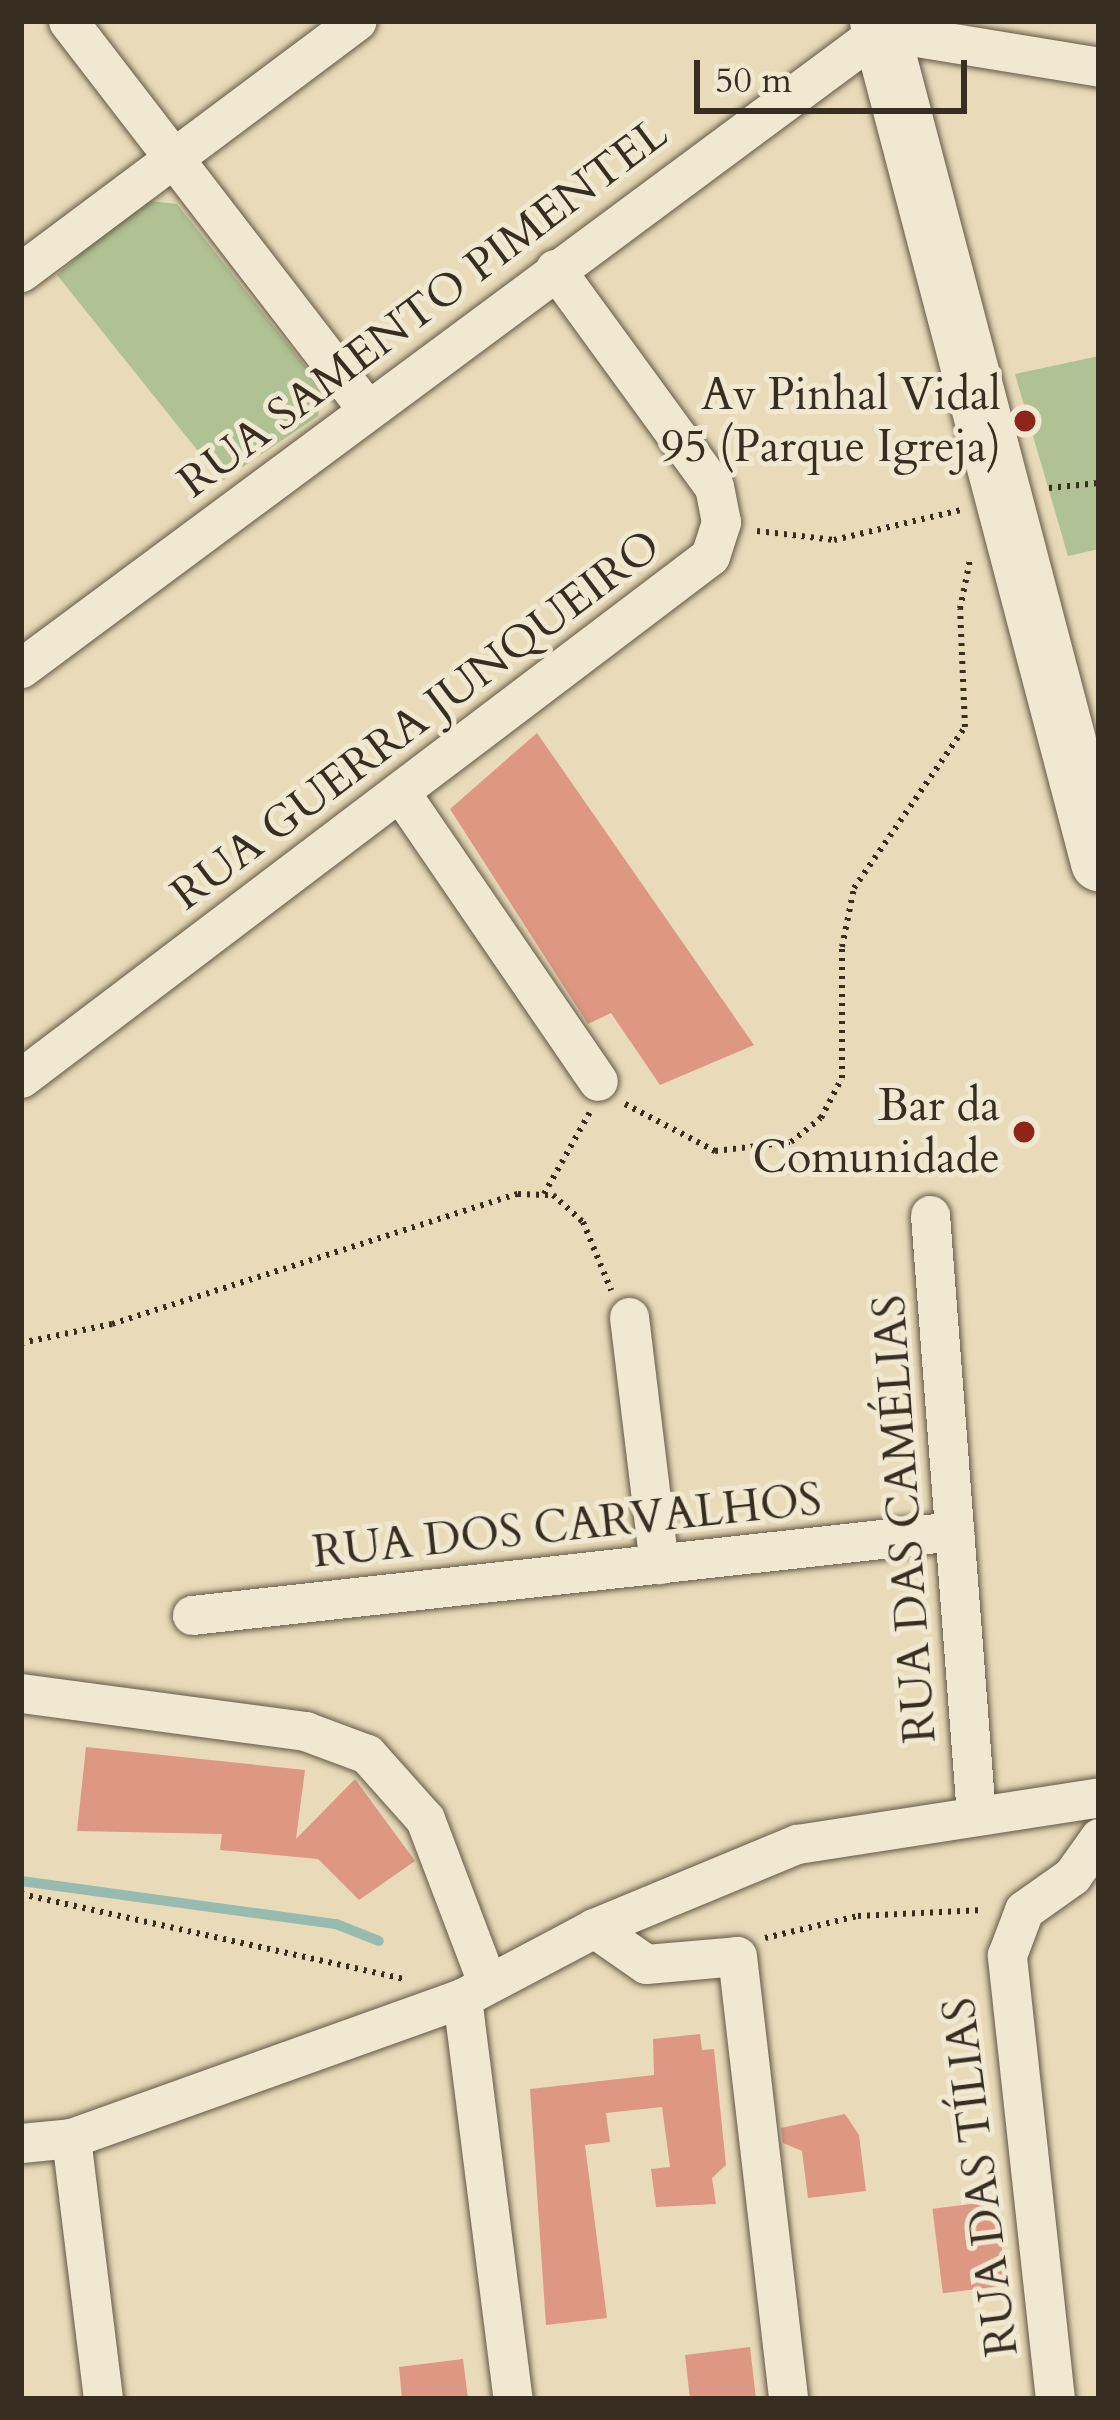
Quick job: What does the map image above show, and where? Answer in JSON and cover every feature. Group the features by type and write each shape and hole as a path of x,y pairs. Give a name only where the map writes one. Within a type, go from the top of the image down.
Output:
{"street":[{"path":"68,21 176,155 365,407"},
{"path":"21,272 357,21"},
{"path":"1099,67 879,26 1099,862"},
{"name":"RUA SAMENTO PIMENTEL","path":"21,668 879,26"},
{"name":"RUA GUERRA JUNQUEIRO","path":"21,1078 692,575 722,522 715,487 555,268"},
{"path":"400,793 593,1074"},
{"name":"RUA DAS CAMÉLIAS","path":"930,1215 976,1815"},
{"path":"629,1317 658,1564"},
{"name":"RUA DOS CARVALHOS","path":"192,1615 954,1531"},
{"path":"21,1693 305,1731 367,1754 425,1819 475,1990 513,2399"},
{"path":"21,2143 71,2138 475,1990 594,1928 797,1844 1099,1797"},
{"path":"1024,1910 1072,1876 1099,1838"},
{"name":"RUA DAS TÍLIAS","path":"1024,1910 1007,1955 1055,2399"},
{"path":"594,1928 646,1964 737,1956 788,2399"},
{"path":"71,2138 103,2399"}],"path":[{"path":"722,522 834,540 981,504"},
{"path":"593,1074 654,1126 715,1151 791,1142 821,1118 842,1078 842,947 854,888 965,727 960,609 974,542"},
{"path":"543,1195 589,1121 593,1074"},
{"path":"21,1343 112,1324 429,1218 543,1195 583,1222 629,1317"},
{"path":"21,1894 475,1990"},
{"path":"737,1956 755,1941 858,1916 1024,1910"}],"green space":[{"path":"141,200 177,204 324,390 318,416 222,481 57,275"},
{"path":"1099,356 1099,549 1068,556 1015,374"}],"building":[{"path":"537,733 754,1045 660,1085 611,1013 588,1024 450,809"},
{"path":"86,1747 305,1770 296,1839 355,1779 415,1861 359,1900 318,1859 220,1850 222,1834 77,1831"},
{"path":"700,2034 702,2050 714,2049 726,2165 712,2178 716,2204 656,2207 651,2169 670,2167 662,2107 606,2113 610,2142 585,2145 607,2318 546,2325 530,2089 654,2075 653,2039"},
{"path":"845,2114 859,2135 866,2191 808,2198 802,2151 783,2143 781,2128"},
{"path":"996,2201 1006,2285 943,2293 932,2209"},
{"path":"750,2347 756,2399 690,2399 685,2355"},
{"path":"463,2359 468,2399 402,2399 399,2367"}],"waterway":[{"path":"21,1881 336,1924 379,1941"}],"place":[{"name":"Av Pinhal Vidal 95 (Parque Igreja)","path":"1025,421"},
{"name":"Bar da Comunidade","path":"1024,1132"}]}
